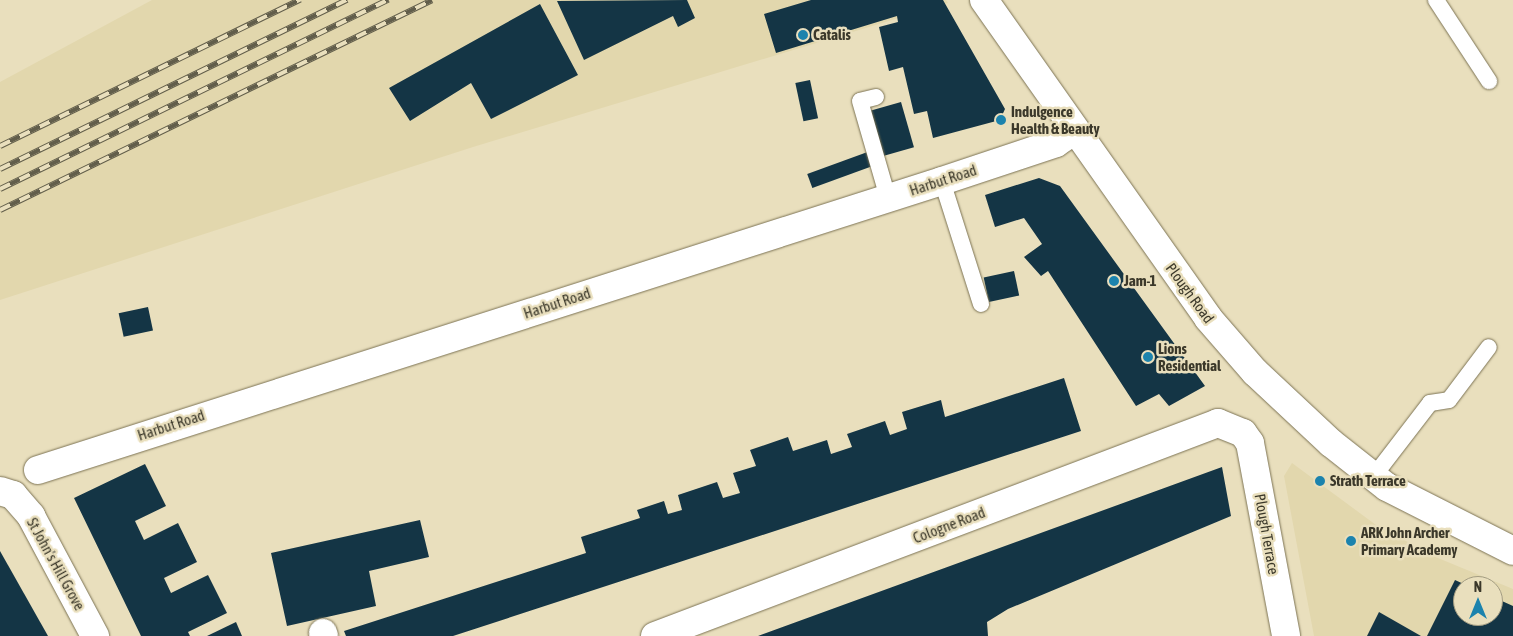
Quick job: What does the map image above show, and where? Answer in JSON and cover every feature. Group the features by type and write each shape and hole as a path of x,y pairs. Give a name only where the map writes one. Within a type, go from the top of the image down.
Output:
{"street":[{"name":"Plough Road","path":"984,0 1074,131 1225,340 1288,404 1374,476 1513,551"},
{"name":"Harbut Road","path":"38,470 942,181 1056,142 1074,131"},
{"name":"Cologne Road","path":"655,636 1218,424 1244,433"},
{"name":"Plough Terrace","path":"1244,433 1254,455 1286,636"},
{"name":"St John's Hill Grove","path":"7,493 31,516 95,636"}],"lane":[{"path":"1436,0 1489,81"},
{"path":"876,97 860,102 888,198"},
{"path":"942,181 981,304"},
{"path":"1374,476 1430,403 1449,400 1489,347"}],"shaded area":[{"path":"152,0 946,0 948,3 473,147 0,300 0,82"},
{"name":"ARK John Archer Primary Academy","path":"1292,463 1376,525 1438,558 1482,576 1453,576 1453,626 1503,626 1503,585 1513,589 1513,636 1314,636 1284,476"}],"building":[{"path":"687,0 695,18 678,27 673,16 584,60 557,1"},
{"path":"811,0 943,0 1005,109 1000,120 933,138 927,111 914,114 903,67 889,71 879,27 898,22 897,16 776,53 764,14"},
{"path":"540,4 578,75 491,119 471,83 410,121 389,88"},
{"path":"810,80 818,118 803,121 795,83"},
{"path":"901,102 914,147 883,156 870,111"},
{"path":"873,150 878,164 812,188 807,174"},
{"path":"1039,178 1060,186 1205,386 1169,406 1159,394 1136,406 1048,271 1041,276 1024,257 1042,244 1024,218 995,227 985,195"},
{"path":"1014,271 1019,295 989,302 984,277"},
{"path":"148,307 153,330 124,337 119,313"},
{"path":"1064,378 1081,431 453,636 346,636 344,631 586,553 581,537 640,518 637,510 664,501 668,514 682,510 678,495 717,482 723,498 740,493 733,473 756,466 750,450 788,437 793,451 827,440 831,454 852,447 847,434 885,421 890,435 907,429 902,412 941,400 945,417"},
{"path":"145,464 166,506 135,521 144,540 178,523 197,562 164,578 171,593 208,575 227,613 188,632 190,636 141,636 74,498"},
{"path":"1222,467 1231,516 1008,609 987,622 988,636 758,636"},
{"path":"420,520 429,557 369,571 376,606 287,626 271,553"},
{"path":"0,551 48,636 0,636"},
{"path":"1453,584 1453,626 1503,626 1503,602 1513,606 1513,636 1427,636"},
{"path":"1379,612 1421,636 1367,636"},
{"path":"236,622 242,636 207,636"}],"railway":[{"path":"0,146 300,0"},
{"path":"0,169 347,0"},
{"path":"0,189 388,0"},
{"path":"0,210 432,0"}],"place":[{"name":"Catalis","path":"803,35"},
{"name":"Indulgence Health & Beauty","path":"1001,120"},
{"name":"Jam-1","path":"1114,281"},
{"name":"Lions Residential","path":"1148,357"},
{"name":"Strath Terrace","path":"1320,481"},
{"name":"ARK John Archer Primary Academy","path":"1351,541"}]}
